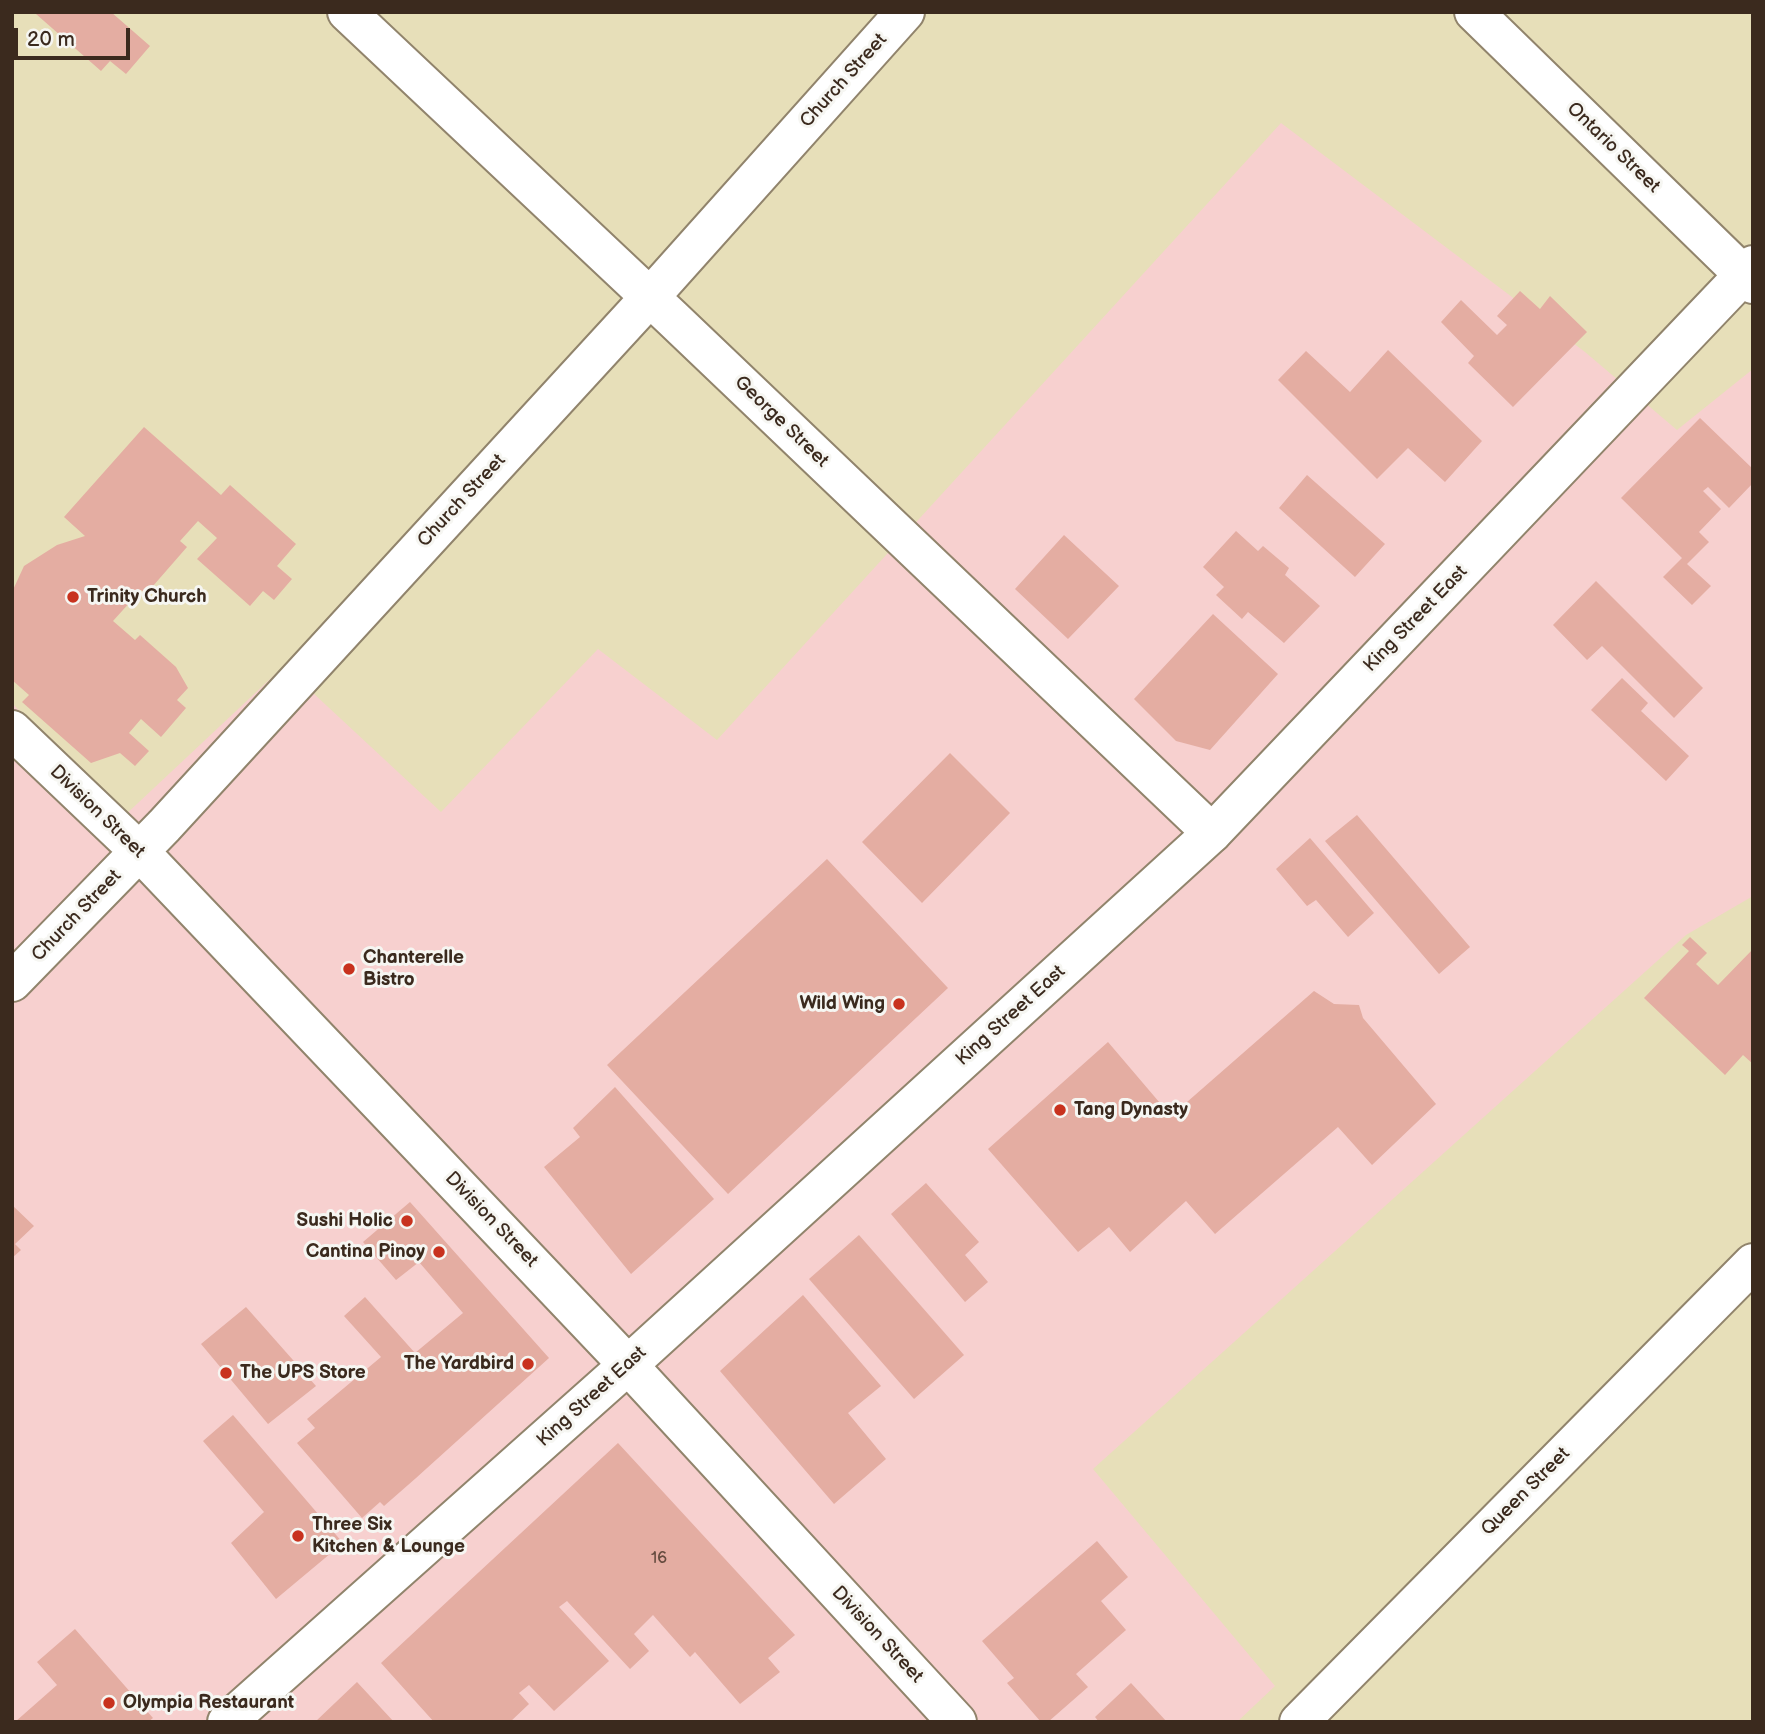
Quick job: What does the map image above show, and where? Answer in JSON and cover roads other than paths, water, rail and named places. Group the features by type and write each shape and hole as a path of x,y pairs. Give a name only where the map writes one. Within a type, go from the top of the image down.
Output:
{"street":[{"name":"George Street","path":"347,12 1212,833"},
{"name":"Church Street","path":"12,982 140,852 649,297 905,12"},
{"name":"Ontario Street","path":"1474,12 1749,275"},
{"name":"King Street East","path":"227,1722 628,1365 1212,833 1749,275"},
{"name":"Division Street","path":"12,730 140,852 628,1365 957,1722"},
{"name":"Queen Street","path":"1299,1722 1753,1263"}],"place":[{"name":"Trinity Church","path":"73,597"},
{"name":"Chanterelle Bistro","path":"349,969"},
{"name":"Wild Wing","path":"899,1004"},
{"name":"Tang Dynasty","path":"1060,1110"},
{"name":"Sushi Holic","path":"407,1221"},
{"name":"Cantina Pinoy","path":"439,1252"},
{"name":"The Yardbird","path":"528,1364"},
{"name":"The UPS Store","path":"226,1373"},
{"name":"Three Six Kitchen & Lounge","path":"298,1536"},
{"name":"Olympia Restaurant","path":"109,1703"}]}
